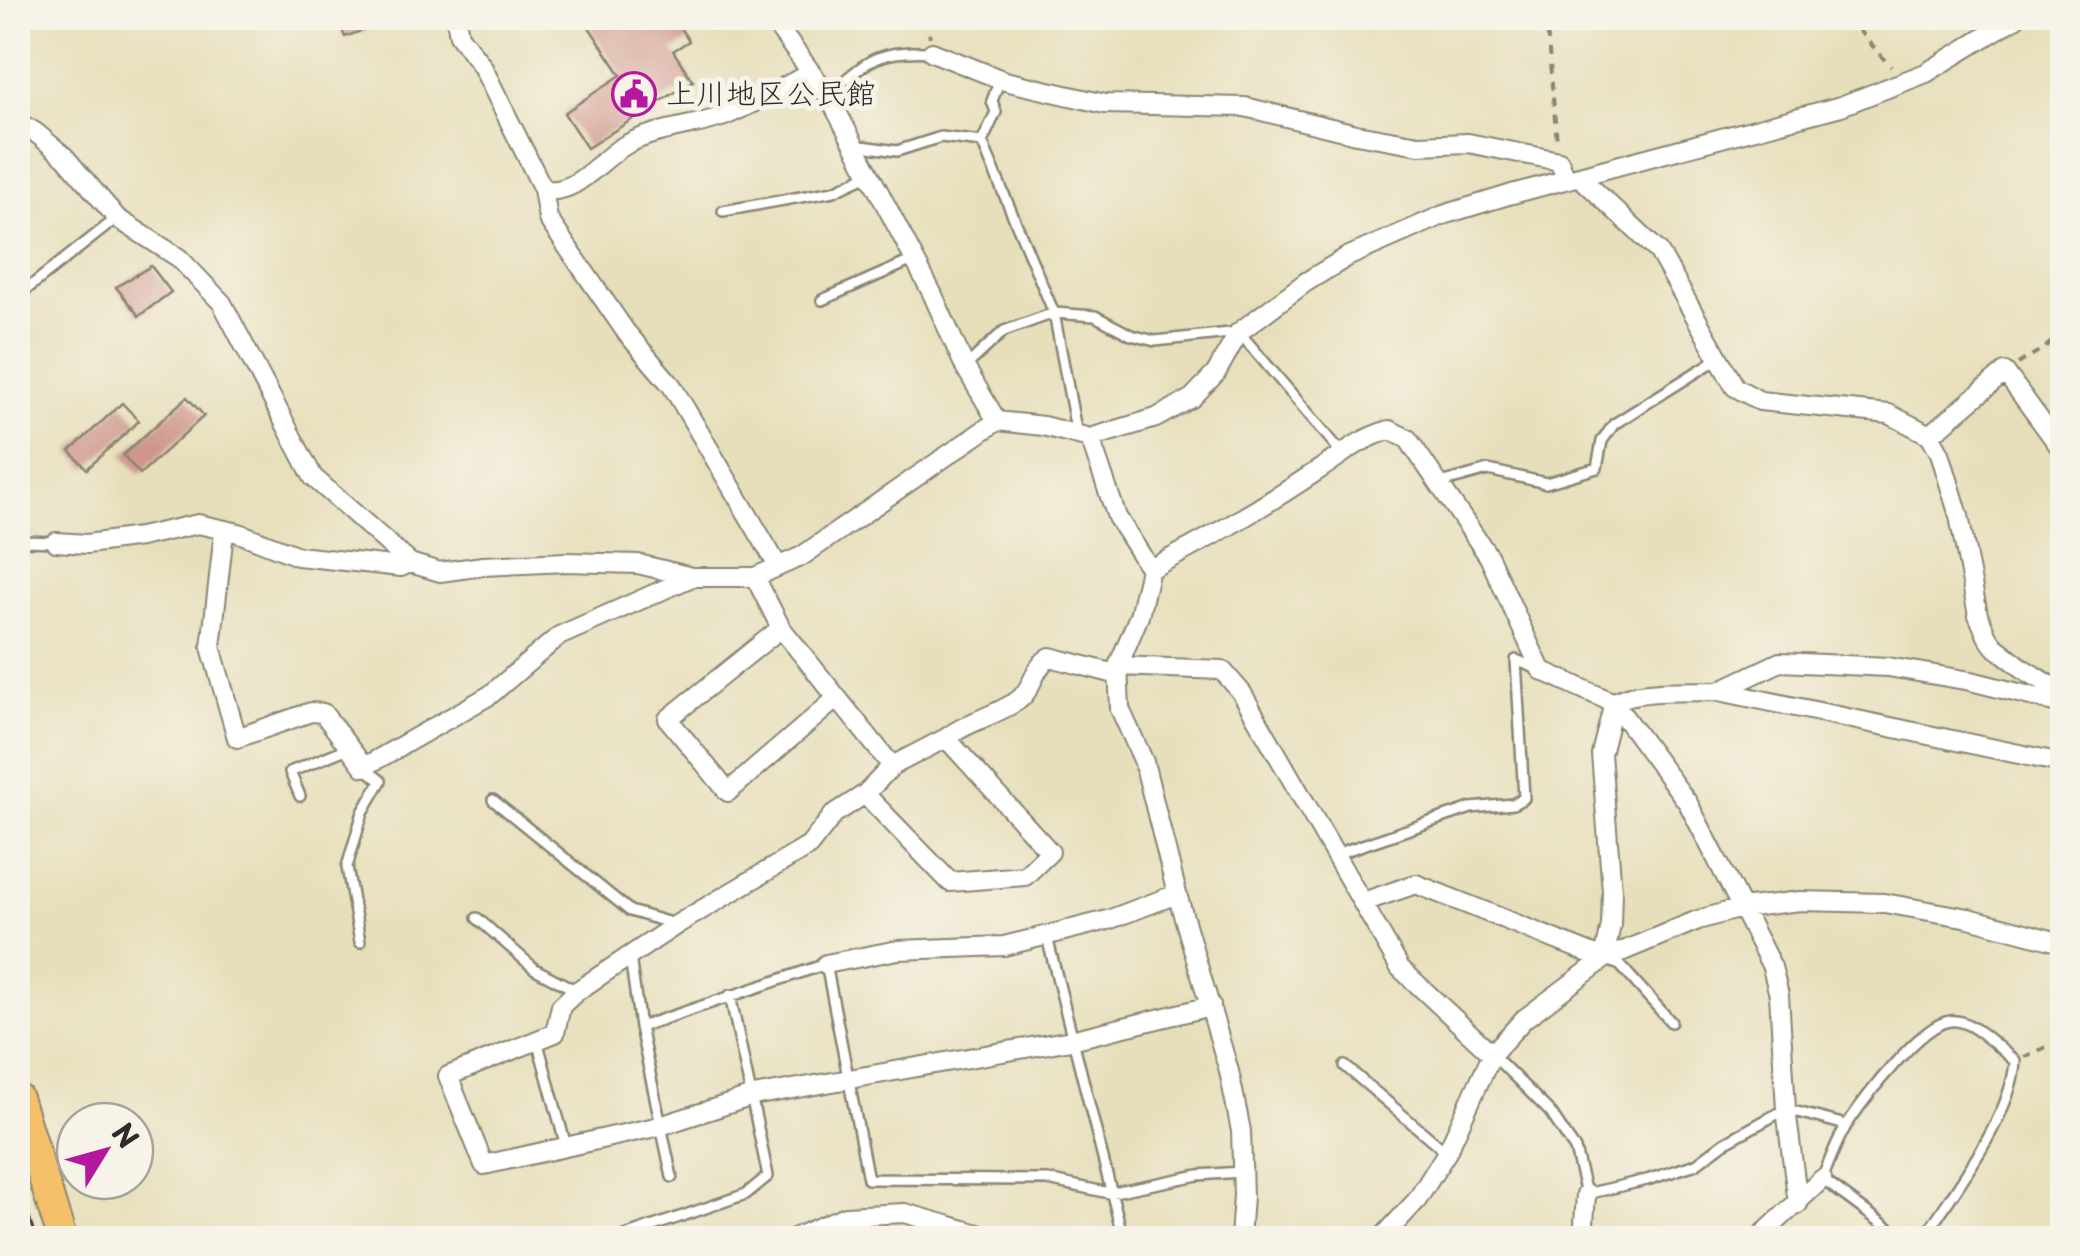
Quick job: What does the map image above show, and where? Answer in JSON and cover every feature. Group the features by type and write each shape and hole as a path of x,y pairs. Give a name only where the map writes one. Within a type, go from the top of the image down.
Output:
{"highway":[{"path":"18,1098 62,1238"}],"street":[{"path":"456,18 459,35 482,66 543,188 548,219 626,332 672,386 778,566"},
{"path":"771,18 828,96 932,293 965,367 997,422"},
{"path":"18,122 65,158 117,218 180,258 222,303 313,478 410,562 440,572 566,562 638,564 692,577 755,577 802,556 997,422 1043,426 1084,437 1156,418 1192,398 1216,373 1239,332 1347,257 1443,215 1568,172 1842,106 1926,73 2016,18"},
{"path":"932,52 1000,79 1105,104 1245,107 1420,145 1468,143 1568,172 1660,252 1735,387 1760,401 1888,414 1930,435 1940,453 1958,516 1978,616 1987,636 2025,670 2062,692"},
{"path":"543,188 554,192 566,190 622,147 725,115 811,74"},
{"path":"1930,435 2005,372 2062,450"},
{"path":"1150,569 1198,545 1365,436 1390,430 1408,439 1490,557 1540,670 1614,703 1688,804 1742,908 1772,967 1779,995 1786,1109 1798,1204"},
{"path":"1084,437 1117,517 1150,569 1139,616 1119,670 1120,709 1144,762 1177,894 1230,1071 1242,1172 1240,1238"},
{"path":"56,542 87,544 198,524 312,558 401,567 410,562"},
{"path":"224,532 211,647 238,738 311,712 323,712 364,768 490,695 558,636 692,577"},
{"path":"755,577 781,628 892,766"},
{"path":"781,628 668,719 728,792 838,698"},
{"path":"1210,1006 1071,1040 754,1096 660,1126 484,1165 448,1076 555,1032 561,1006 577,991 676,925 809,846 834,814 865,794 892,766 958,728 1021,699 1040,663 1050,657 1119,670 1222,670 1242,693 1400,968 1492,1054"},
{"path":"1719,691 1780,662 1888,666 2062,704"},
{"path":"1604,959 1611,925 1612,890 1601,754 1614,703 1620,698 1719,691 2062,763"},
{"path":"865,794 950,882 1026,876 1050,852 946,738"},
{"path":"1363,902 1416,884 1604,959"},
{"path":"826,964 898,950 1004,946 1108,920 1177,894"},
{"path":"1382,1238 1417,1200 1447,1152 1492,1054 1524,1019 1604,959 1698,920 1742,908 1800,901 1884,903 1970,918 2062,943"},
{"path":"1759,1238 1822,1179"},
{"path":"1583,1238 1586,1194"},
{"path":"794,1238 846,1216 906,1213 992,1238"}],"lane":[{"path":"828,96 869,59 905,51 932,52"},
{"path":"1000,79 992,100 996,112 982,142 1054,313 1084,437"},
{"path":"852,145 897,150 942,136 982,142"},
{"path":"723,211 834,190 870,174"},
{"path":"18,296 117,218"},
{"path":"822,300 913,260"},
{"path":"965,367 1004,330 1054,313 1096,316 1131,335 1154,341 1239,332 1342,454"},
{"path":"1441,483 1488,470 1546,483 1597,468 1602,442 1614,424 1718,358"},
{"path":"18,536 25,541 56,542"},
{"path":"1334,855 1471,808 1513,804 1524,798 1516,660 1540,670"},
{"path":"300,796 290,772 348,748"},
{"path":"360,942 347,868 364,812 381,782 364,768"},
{"path":"492,800 630,910 676,925"},
{"path":"477,918 535,969 577,991"},
{"path":"1047,937 1123,1238"},
{"path":"630,957 640,1027 672,1176"},
{"path":"1604,959 1620,965 1671,1022"},
{"path":"640,1027 826,964 868,1178 1048,1180 1109,1193 1242,1172"},
{"path":"618,1238 746,1194 768,1176 730,995"},
{"path":"1902,1238 1822,1179 1846,1124 1918,1037 1952,1020 1966,1024 2014,1060 2014,1077 2002,1112 1924,1238"},
{"path":"536,1040 566,1146"},
{"path":"1492,1054 1550,1112 1575,1149 1586,1194 1696,1164 1724,1143 1786,1109 1846,1124"},
{"path":"1345,1066 1447,1152"}],"path":[{"path":"1546,18 1568,172"},
{"path":"1848,18 1904,82"},
{"path":"2005,372 2047,346 2062,331"},
{"path":"2014,1060 2062,1040"}],"building":[{"path":"337,18 380,18 382,23 345,37"},
{"name":"上川地区公民館","path":"583,18 673,18 689,41 673,51 693,81 587,148 564,113 621,75"},
{"path":"151,266 171,292 139,316 116,287"},
{"path":"187,397 204,416 140,474 123,455"},
{"path":"122,403 139,421 87,469 70,451"}],"railway":[{"path":"18,1189 32,1238"}],"place":[{"name":"上川地区公民館","path":"634,94"}]}
